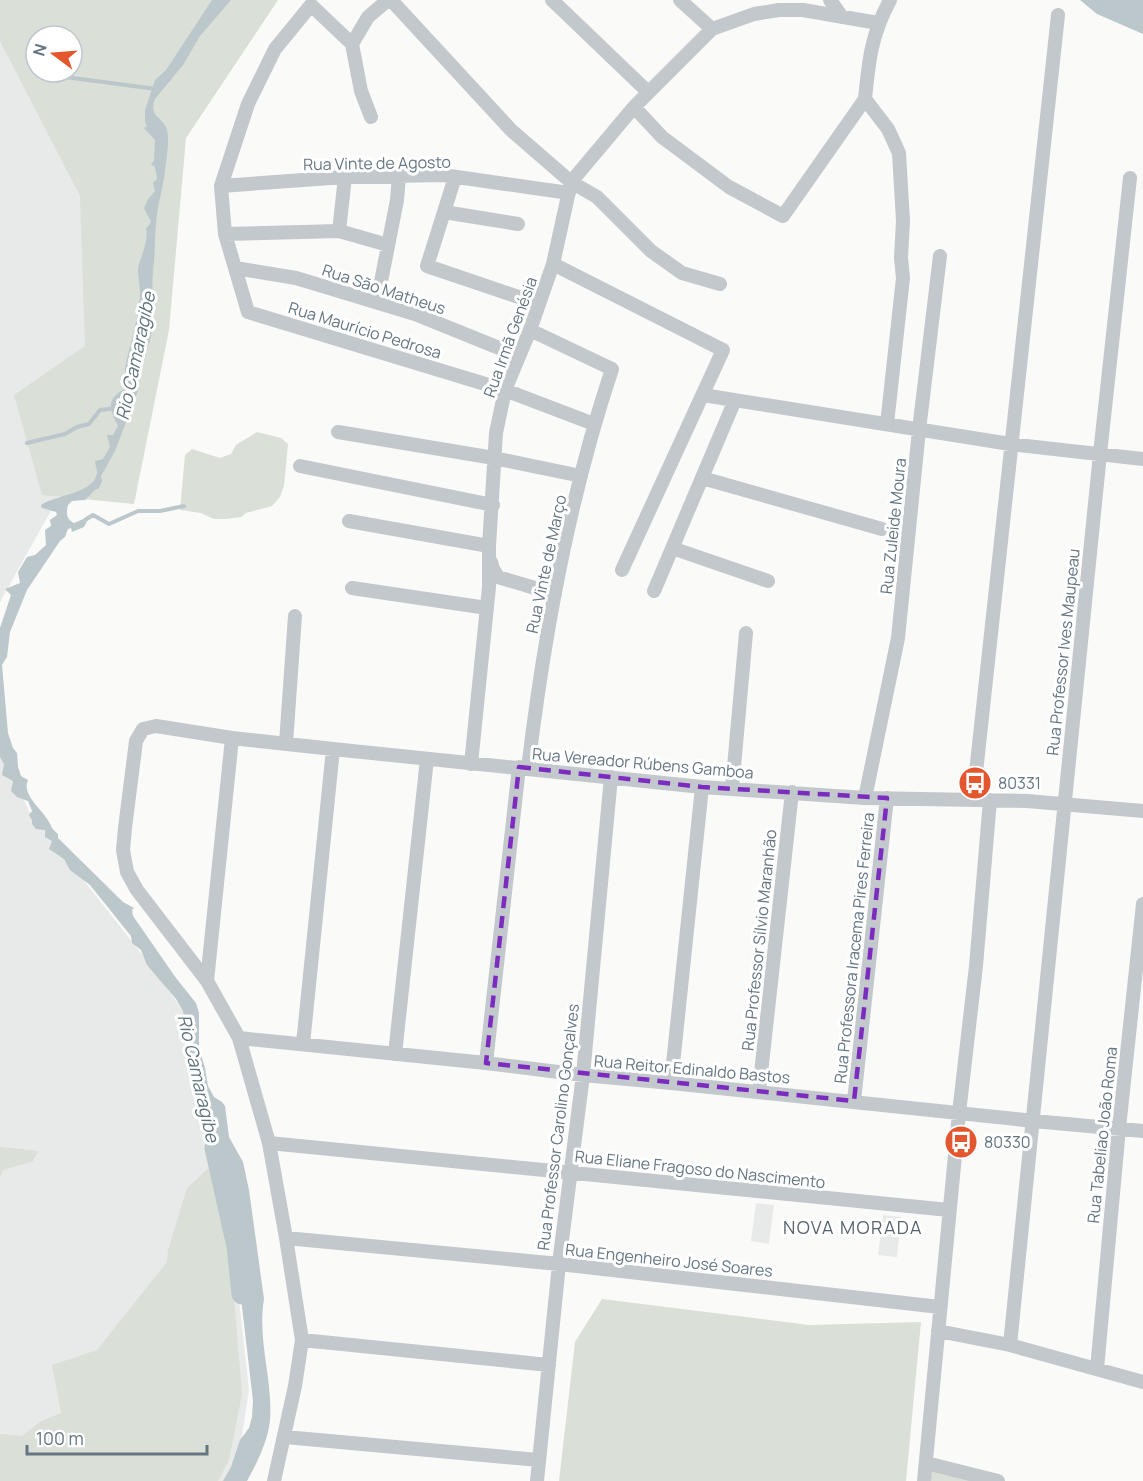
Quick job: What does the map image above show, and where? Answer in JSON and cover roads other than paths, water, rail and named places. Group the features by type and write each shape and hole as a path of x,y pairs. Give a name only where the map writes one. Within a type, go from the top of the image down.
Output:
{"street":[{"path":"352,44 368,16 389,0 511,130 570,187 597,197 651,250 682,273 720,284"},
{"path":"552,0 648,93"},
{"path":"680,0 712,29"},
{"path":"830,0 842,17"},
{"path":"634,107 662,137 729,187 783,216 865,99 869,53 878,23 890,0"},
{"path":"221,186 248,104 275,49 313,2 352,44 361,91 371,117"},
{"path":"570,187 634,107 712,29 754,14 779,10 803,10 878,23"},
{"path":"973,800 1010,444 1059,15"},
{"path":"865,99 888,129 899,153 903,221 900,249 903,278 887,424"},
{"name":"Rua Vinte de Agosto","path":"221,186 345,177 443,175 570,187"},
{"path":"377,302 397,200 399,176"},
{"path":"339,231 345,177"},
{"path":"455,177 427,266 540,304"},
{"name":"Rua Professor Ives Maupeau","path":"1010,1345 1130,178"},
{"name":"Rua Maurício Pedrosa","path":"221,186 225,234 248,312 505,390 594,424"},
{"name":"Rua Irmã Genésia","path":"471,764 487,608 494,458 505,390 540,304 553,264 570,187"},
{"path":"444,212 518,224"},
{"path":"225,234 339,231 388,245"},
{"name":"Rua Zuleide Moura","path":"866,798 898,638 919,430 940,256"},
{"path":"553,264 723,350 622,570"},
{"name":"Rua São Matheus","path":"235,268 296,278 377,302 415,314 519,356"},
{"name":"Rua Vinte de Março","path":"486,1063 523,768 538,681 581,476 594,424 612,369 530,330"},
{"path":"703,395 1010,444 1143,459"},
{"path":"654,591 735,400"},
{"path":"338,432 494,458 581,476"},
{"path":"300,466 493,505"},
{"path":"702,478 882,529"},
{"path":"349,521 489,546 493,569 498,576 555,594"},
{"path":"672,548 768,581"},
{"path":"352,588 487,608"},
{"path":"286,743 295,616"},
{"path":"732,789 746,633"},
{"name":"Rua Vereador Rúbens Gamboa","path":"207,981 137,890 128,872 123,850 136,741 143,729 156,726 232,738 702,787 866,798 1065,804 1143,811"},
{"path":"232,738 207,981 239,1038 269,1143 302,1340 285,1437 274,1481"},
{"path":"303,1044 333,749"},
{"path":"395,1054 427,759"},
{"name":"Rua Professor Carolino Gonçalves","path":"537,1481 559,1264 583,1075 611,777"},
{"path":"671,1083 702,787"},
{"name":"Rua Professor Sílvio Maranhão","path":"759,1091 792,792"},
{"name":"Rua Professora Iracema Pires Ferreira","path":"854,1101 886,798"},
{"path":"924,1481 949,1210 976,966 990,800"},
{"name":"Rua Tabeliao João Roma","path":"1097,1369 1119,1128 1143,904"},
{"name":"Rua Reitor Edinaldo Bastos","path":"239,1038 1143,1131"},
{"name":"Rua Eliane Fragoso do Nascimento","path":"269,1143 949,1210"},
{"name":"Rua Engenheiro José Soares","path":"286,1238 559,1264 940,1307"},
{"path":"938,1331 1010,1345 1143,1382"},
{"path":"302,1340 549,1365"},
{"path":"285,1437 539,1460"},
{"path":"926,1463 998,1481"}],"water":[{"name":"Rio Camaragibe","path":"212,0 231,0 200,36 183,65 155,99 153,105 153,110 167,130 168,145 156,220 152,327 139,388 115,451 101,476 102,481 99,488 85,500 72,501 68,505 69,520 74,523 88,517 86,523 84,527 72,532 71,528 68,529 65,537 27,590 10,632 7,657 2,665 8,733 17,753 21,776 28,780 27,791 30,797 58,834 58,838 123,902 134,908 133,916 196,1003 199,1013 199,1048 208,1086 214,1097 225,1106 229,1137 243,1162 264,1299 262,1330 270,1420 264,1444 247,1481 223,1481 231,1467 240,1440 249,1428 252,1417 253,1401 241,1298 236,1280 240,1260 242,1223 234,1192 225,1176 220,1176 211,1135 204,1121 183,1011 176,999 147,965 141,950 132,943 131,936 90,885 70,870 64,859 49,849 52,841 45,837 45,830 36,829 32,824 29,815 32,811 28,801 17,797 11,791 13,781 2,775 4,764 0,757 0,628 11,595 5,589 20,583 18,572 27,557 35,555 46,545 45,530 51,526 50,520 57,515 56,512 42,508 41,505 81,490 94,481 97,472 95,461 103,459 110,447 107,435 113,435 118,426 111,410 111,402 128,386 125,368 139,305 138,268 146,242 146,229 151,222 144,208 155,191 153,183 157,179 155,167 151,164 154,161 155,140 144,128 147,126 145,110 155,80 166,70"},
{"path":"1080,0 1143,0 1143,34 1097,14"}],"waterway":[{"path":"84,80 156,89"},
{"path":"27,443 65,434 77,427 89,424 100,410 115,408"},
{"path":"85,520 93,515 109,524 138,511 160,511 184,506"},
{"name":"Rio Camaragibe","path":"215,1148 237,1246 242,1294"}],"place":[{"name":"80331","path":"975,783"},
{"name":"80330","path":"961,1142"}],"district":[{"name":"NOVA MORADA","path":"853,1227"}]}
